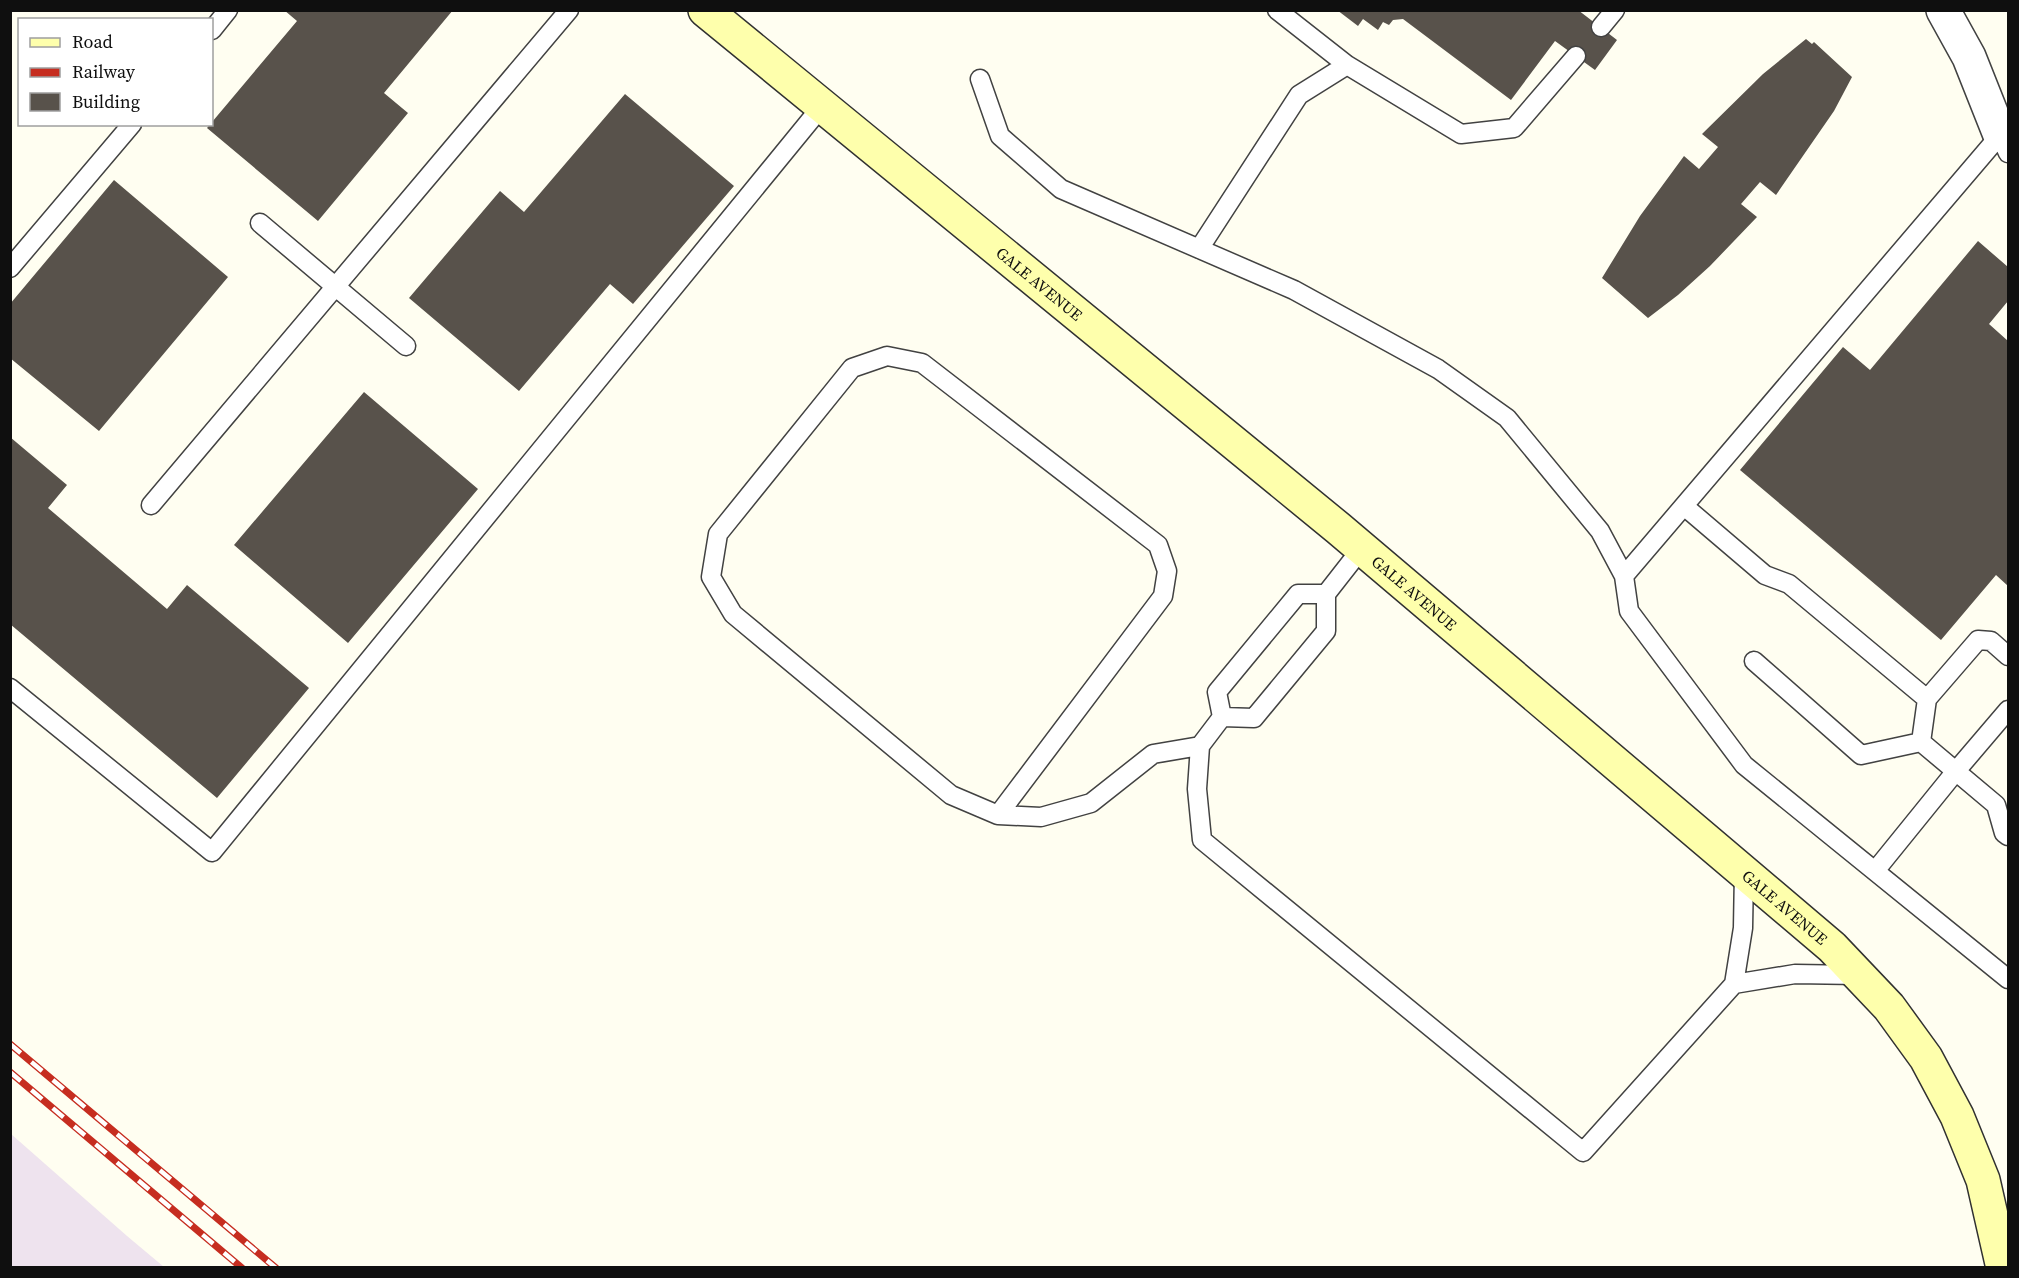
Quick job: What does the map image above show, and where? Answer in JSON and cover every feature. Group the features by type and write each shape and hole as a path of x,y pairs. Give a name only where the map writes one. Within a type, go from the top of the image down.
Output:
{"main road":[{"name":"GALE AVENUE","path":"705,10 1362,548 1832,947 1888,1007 1926,1058 1957,1116 1983,1180 2003,1268"}],"street":[{"path":"1943,10 1969,57 2004,144"}],"lane":[{"path":"213,29 228,10"},
{"path":"151,505 569,10"},
{"path":"1277,10 1347,65 1461,134 1514,128 1576,56"},
{"path":"1600,27 1615,10"},
{"path":"1199,249 1299,94 1347,65"},
{"path":"980,79 1000,136 1061,189 1294,290 1438,369 1508,418 1600,531 1624,576 1629,611 1743,765 2008,979"},
{"path":"10,688 212,852 822,106"},
{"path":"10,268 130,126"},
{"path":"1624,576 2004,144"},
{"path":"260,223 406,346"},
{"path":"998,815 1162,596 1167,570 1158,545 922,363 886,356 852,368 718,534 711,577 733,614 951,795 998,815 1041,817 1091,803 1153,754 1200,746"},
{"path":"1684,506 1765,575 1789,584 1927,699"},
{"path":"1222,717 1254,718 1326,631 1326,594 1362,548"},
{"path":"1326,594 1298,594 1217,692 1222,717 1200,746 1197,789 1202,840 1583,1152 1734,984 1743,928 1744,872"},
{"path":"1921,742 1927,699 1978,640 1991,641 2008,656"},
{"path":"1754,661 1861,754 1921,742"},
{"path":"1875,871 2008,710"},
{"path":"1921,742 1996,805 2004,833 2008,836"},
{"path":"1734,984 1795,974 1858,975"}],"shaded area":[{"path":"11,1134 127,1236 164,1267 11,1267"}],"building":[{"path":"284,10 453,10 384,93 408,113 318,221 207,128 213,126 213,121 297,21"},
{"path":"1337,10 1578,10 1617,40 1595,70 1555,41 1511,100 1403,19 1393,20 1389,25 1383,22 1378,30 1363,19 1358,26"},
{"path":"1806,39 1812,44 1814,42 1852,77 1834,111 1776,195 1760,182 1741,204 1757,217 1710,266 1648,318 1602,278 1640,216 1684,156 1699,169 1718,147 1702,134 1763,74"},
{"path":"625,94 734,186 633,304 610,284 519,391 409,298 500,191 524,212"},
{"path":"114,180 228,277 99,431 10,358 10,304"},
{"path":"1978,241 2008,267 2008,301 1989,324 2008,341 2008,586 1996,575 1941,640 1740,470 1843,347 1870,370"},
{"path":"364,392 478,489 348,643 234,545"},
{"path":"10,437 67,485 48,508 167,609 187,585 309,688 217,798 10,624"}],"railway":[{"path":"10,1044 276,1268"},
{"path":"10,1072 242,1268"}]}
